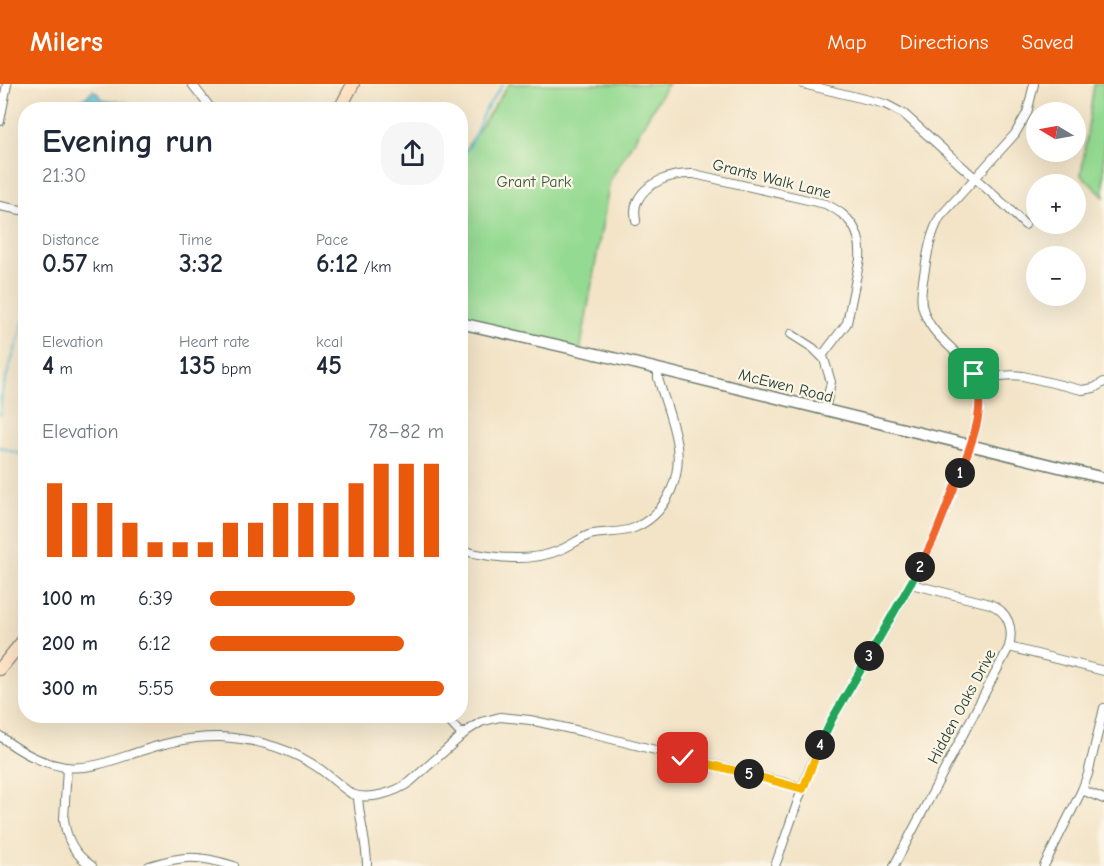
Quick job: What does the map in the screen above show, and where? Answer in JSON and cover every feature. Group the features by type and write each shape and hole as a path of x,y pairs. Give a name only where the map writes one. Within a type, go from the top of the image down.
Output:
{"main road":[{"path":"343,102 353,84"},
{"path":"0,669 18,648"}],"street":[{"path":"0,121 7,84"},
{"path":"192,84 206,102"},
{"path":"803,84 895,108 912,120 1025,225"},
{"path":"775,866 823,737 911,584 935,536 970,446 979,412 978,382 967,364 942,340 929,323 921,294 931,237 940,217 1021,126 1027,113 1034,84"},
{"name":"Grants Walk Lane","path":"636,221 637,200 644,192 662,179 686,173 825,204 842,213 850,221 857,234 861,250 860,259 846,323 822,356"},
{"path":"0,206 18,209"},
{"name":"McEwen Road","path":"468,325 1104,478"},
{"path":"790,334 822,356 831,382 825,410"},
{"path":"468,552 504,557 547,554 590,535 633,528 648,521 658,512 668,500 675,479 677,459 676,441 658,378 658,370"},
{"path":"978,382 992,377 1012,375 1082,390 1094,388 1104,382"},
{"name":"Hidden Oaks Drive","path":"894,866 1009,647 1011,630 1006,616 996,606 911,584"},
{"path":"1009,647 1104,671"},
{"path":"1044,866 1082,790 1104,708"},
{"path":"0,736 26,754 47,763 67,767 91,766 172,742 208,737 265,744 296,755 358,796 382,794 401,788 411,782 474,726 493,718 508,717 530,720 803,789"},
{"path":"451,723 462,735"},
{"path":"67,767 65,828 77,854 92,866"},
{"path":"1082,790 1104,799"},
{"path":"358,796 359,816 366,842 367,866"},
{"path":"149,866 191,857 234,866"}],"green space":[{"name":"Grant Park","path":"509,84 669,84 610,180 580,352 468,325 468,146"},
{"path":"1094,84 1104,84 1104,197 1086,180 1086,174 1081,174 1083,162 1086,162 1086,140"}],"water":[{"path":"93,90 102,99 122,102 63,102 84,99"}],"waterway":[{"path":"468,149 484,112 503,84"},
{"path":"0,415 2,392 18,340"},
{"path":"0,447 18,453"}],"route":[{"path":"683,758 803,789 832,719 918,572 935,536 970,446 978,416 980,401 978,382 974,374"}]}
